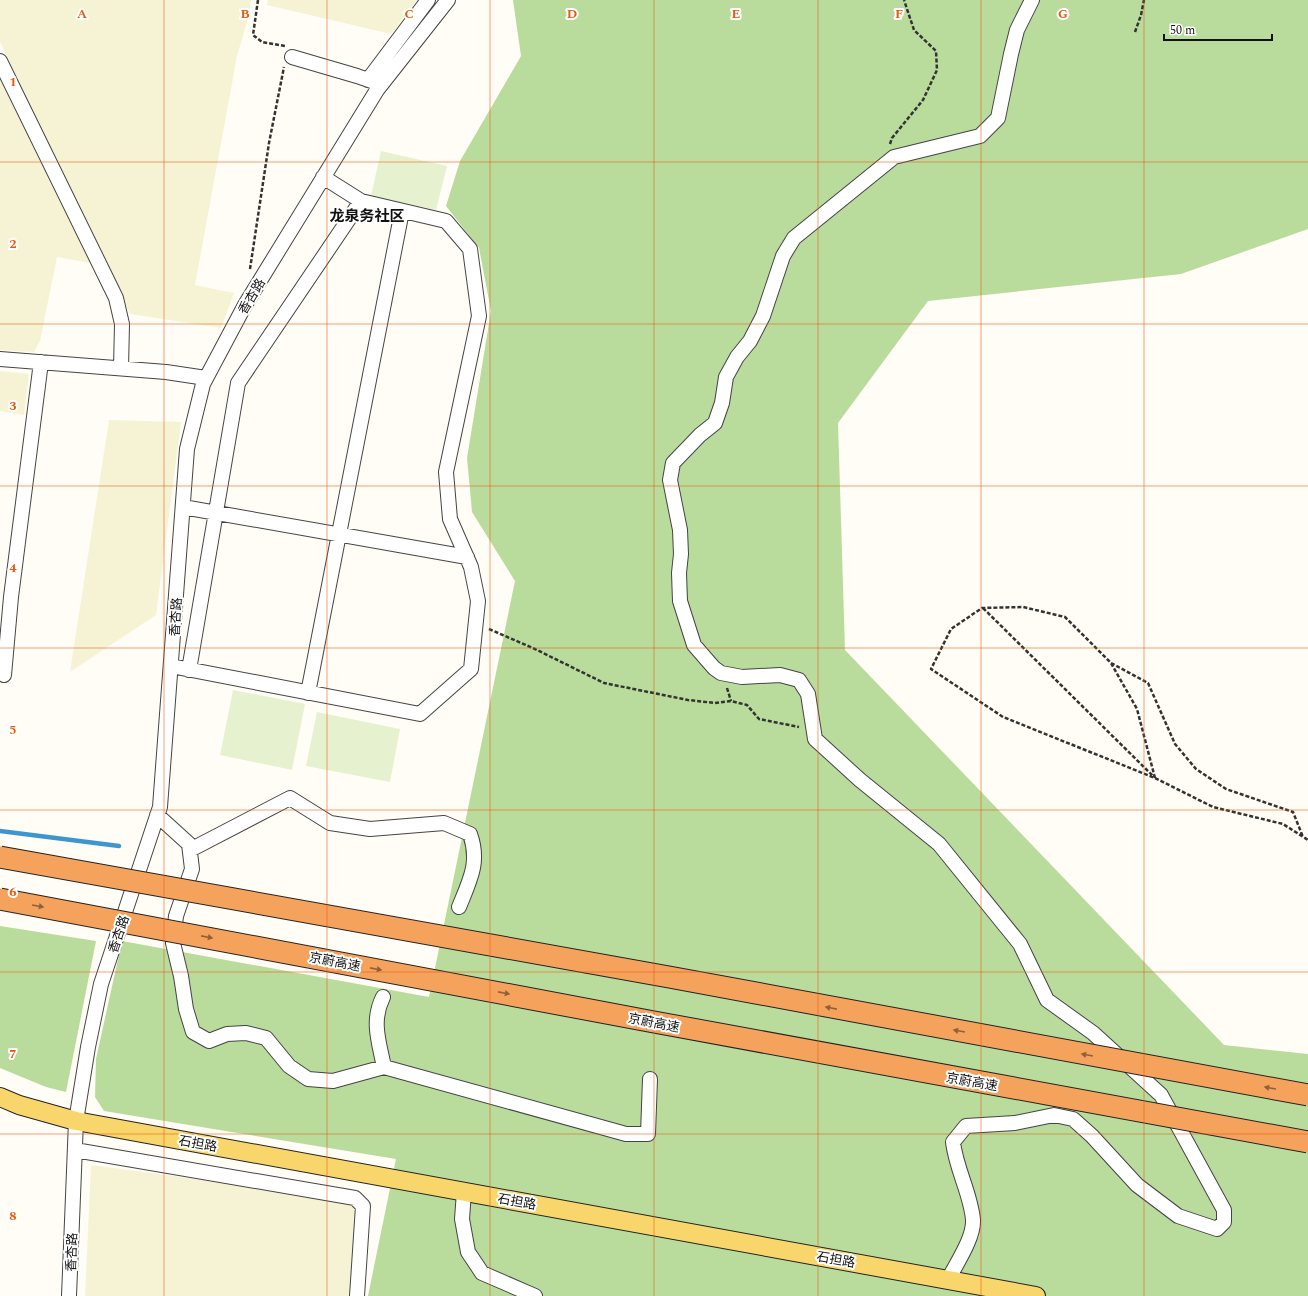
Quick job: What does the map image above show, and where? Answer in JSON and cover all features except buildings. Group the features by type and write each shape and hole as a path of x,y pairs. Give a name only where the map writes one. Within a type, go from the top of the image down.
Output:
{"highway":[{"path":"0,857 669,977 1308,1096"},
{"name":"京蔚高速","path":"0,899 662,1024 1308,1142"}],"main road":[{"name":"石担路","path":"0,1097 19,1105 76,1121 1036,1296"}],"street":[{"path":"292,58 374,82 428,0"},
{"name":"香杏路","path":"69,1296 76,1121 88,1047 101,984 160,807 187,449 203,384 245,305 323,177 374,82 448,0"},
{"path":"948,1280 968,1242 973,1221 955,1159 953,1142 966,1126 1015,1123 1054,1115 1073,1119 1092,1136 1137,1186 1178,1216 1217,1228 1224,1222 1224,1210 1160,1095 1093,1033 1048,1000 1020,944 939,844 860,780 815,739 808,694 799,680 780,675 742,677 721,673 714,668 694,645 680,601 680,530 670,480 673,463 700,435 715,423 722,404 726,377 737,357 750,341 763,316 783,256 794,238 894,157 980,136 998,118 1017,30 1032,0"},
{"path":"0,61 116,298 122,324 120,368"},
{"path":"171,666 420,714 471,669 478,601 471,567 450,519 446,472 479,316 470,249 446,221 361,201 323,177"},
{"path":"189,670 238,383 361,201"},
{"path":"308,693 402,211"},
{"path":"0,359 120,368 206,378"},
{"path":"4,675 11,597 41,362"},
{"path":"183,507 467,557"},
{"path":"190,850 290,798 330,823 370,830 444,823 470,834 475,848 474,872 459,907"},
{"path":"157,815 189,844 192,869 176,916 173,943 181,976 186,1009 193,1032 209,1041 227,1034 246,1033 266,1038 290,1066 308,1079 333,1081 384,1067 626,1134 648,1134 650,1079"},
{"path":"383,997 377,1010 377,1033 384,1067"},
{"path":"75,1150 355,1198 364,1206 357,1296"},
{"path":"464,1192 462,1219 468,1252 482,1273 535,1296"}],"path":[{"path":"249,274 269,143 283,69 292,58 287,47 262,42 253,34 258,0"},
{"path":"890,161 888,150 892,138 923,100 937,70 936,51 914,30 904,0"},
{"path":"1135,32 1144,0"},
{"path":"1154,778 1137,709 1111,663 1066,617 1023,607 982,608 951,629 931,669 1003,717 1154,778 1213,807 1283,824 1308,840"},
{"path":"982,608 1154,778"},
{"path":"476,624 535,649 604,683 688,700 715,703 731,701 747,705 759,719 813,729"},
{"path":"1111,663 1148,683 1175,744 1196,769 1226,789 1293,812 1303,837"}],"shaded area":[{"path":"0,0 251,0 247,22 237,56 195,285 234,293 221,328 130,314 0,42"},
{"path":"268,0 417,0 391,34 267,5"},
{"path":"0,74 91,263 57,257 40,341 34,352 0,350"},
{"path":"0,371 29,374 24,415 0,411"},
{"path":"109,420 181,422 156,615 70,672"},
{"path":"91,1165 360,1201 356,1296 85,1296"}],"green space":[{"path":"513,0 1308,0 1308,229 1181,274 928,301 838,423 845,650 1224,1045 1308,1054 1308,1296 368,1296 396,1159 104,1111 95,1097 96,1059 122,941 429,997 515,581 472,512 467,458 491,311 479,248 446,206 460,161 521,56"},
{"path":"381,151 447,166 436,210 371,196"},
{"path":"233,690 305,704 292,770 220,755"},
{"path":"317,712 400,729 390,782 306,766"},
{"path":"0,926 96,941 66,1092 46,1087 0,1068"}],"waterway":[{"path":"0,831 119,846"}],"district":[{"name":"龙泉务社区","path":"367,216"}]}
